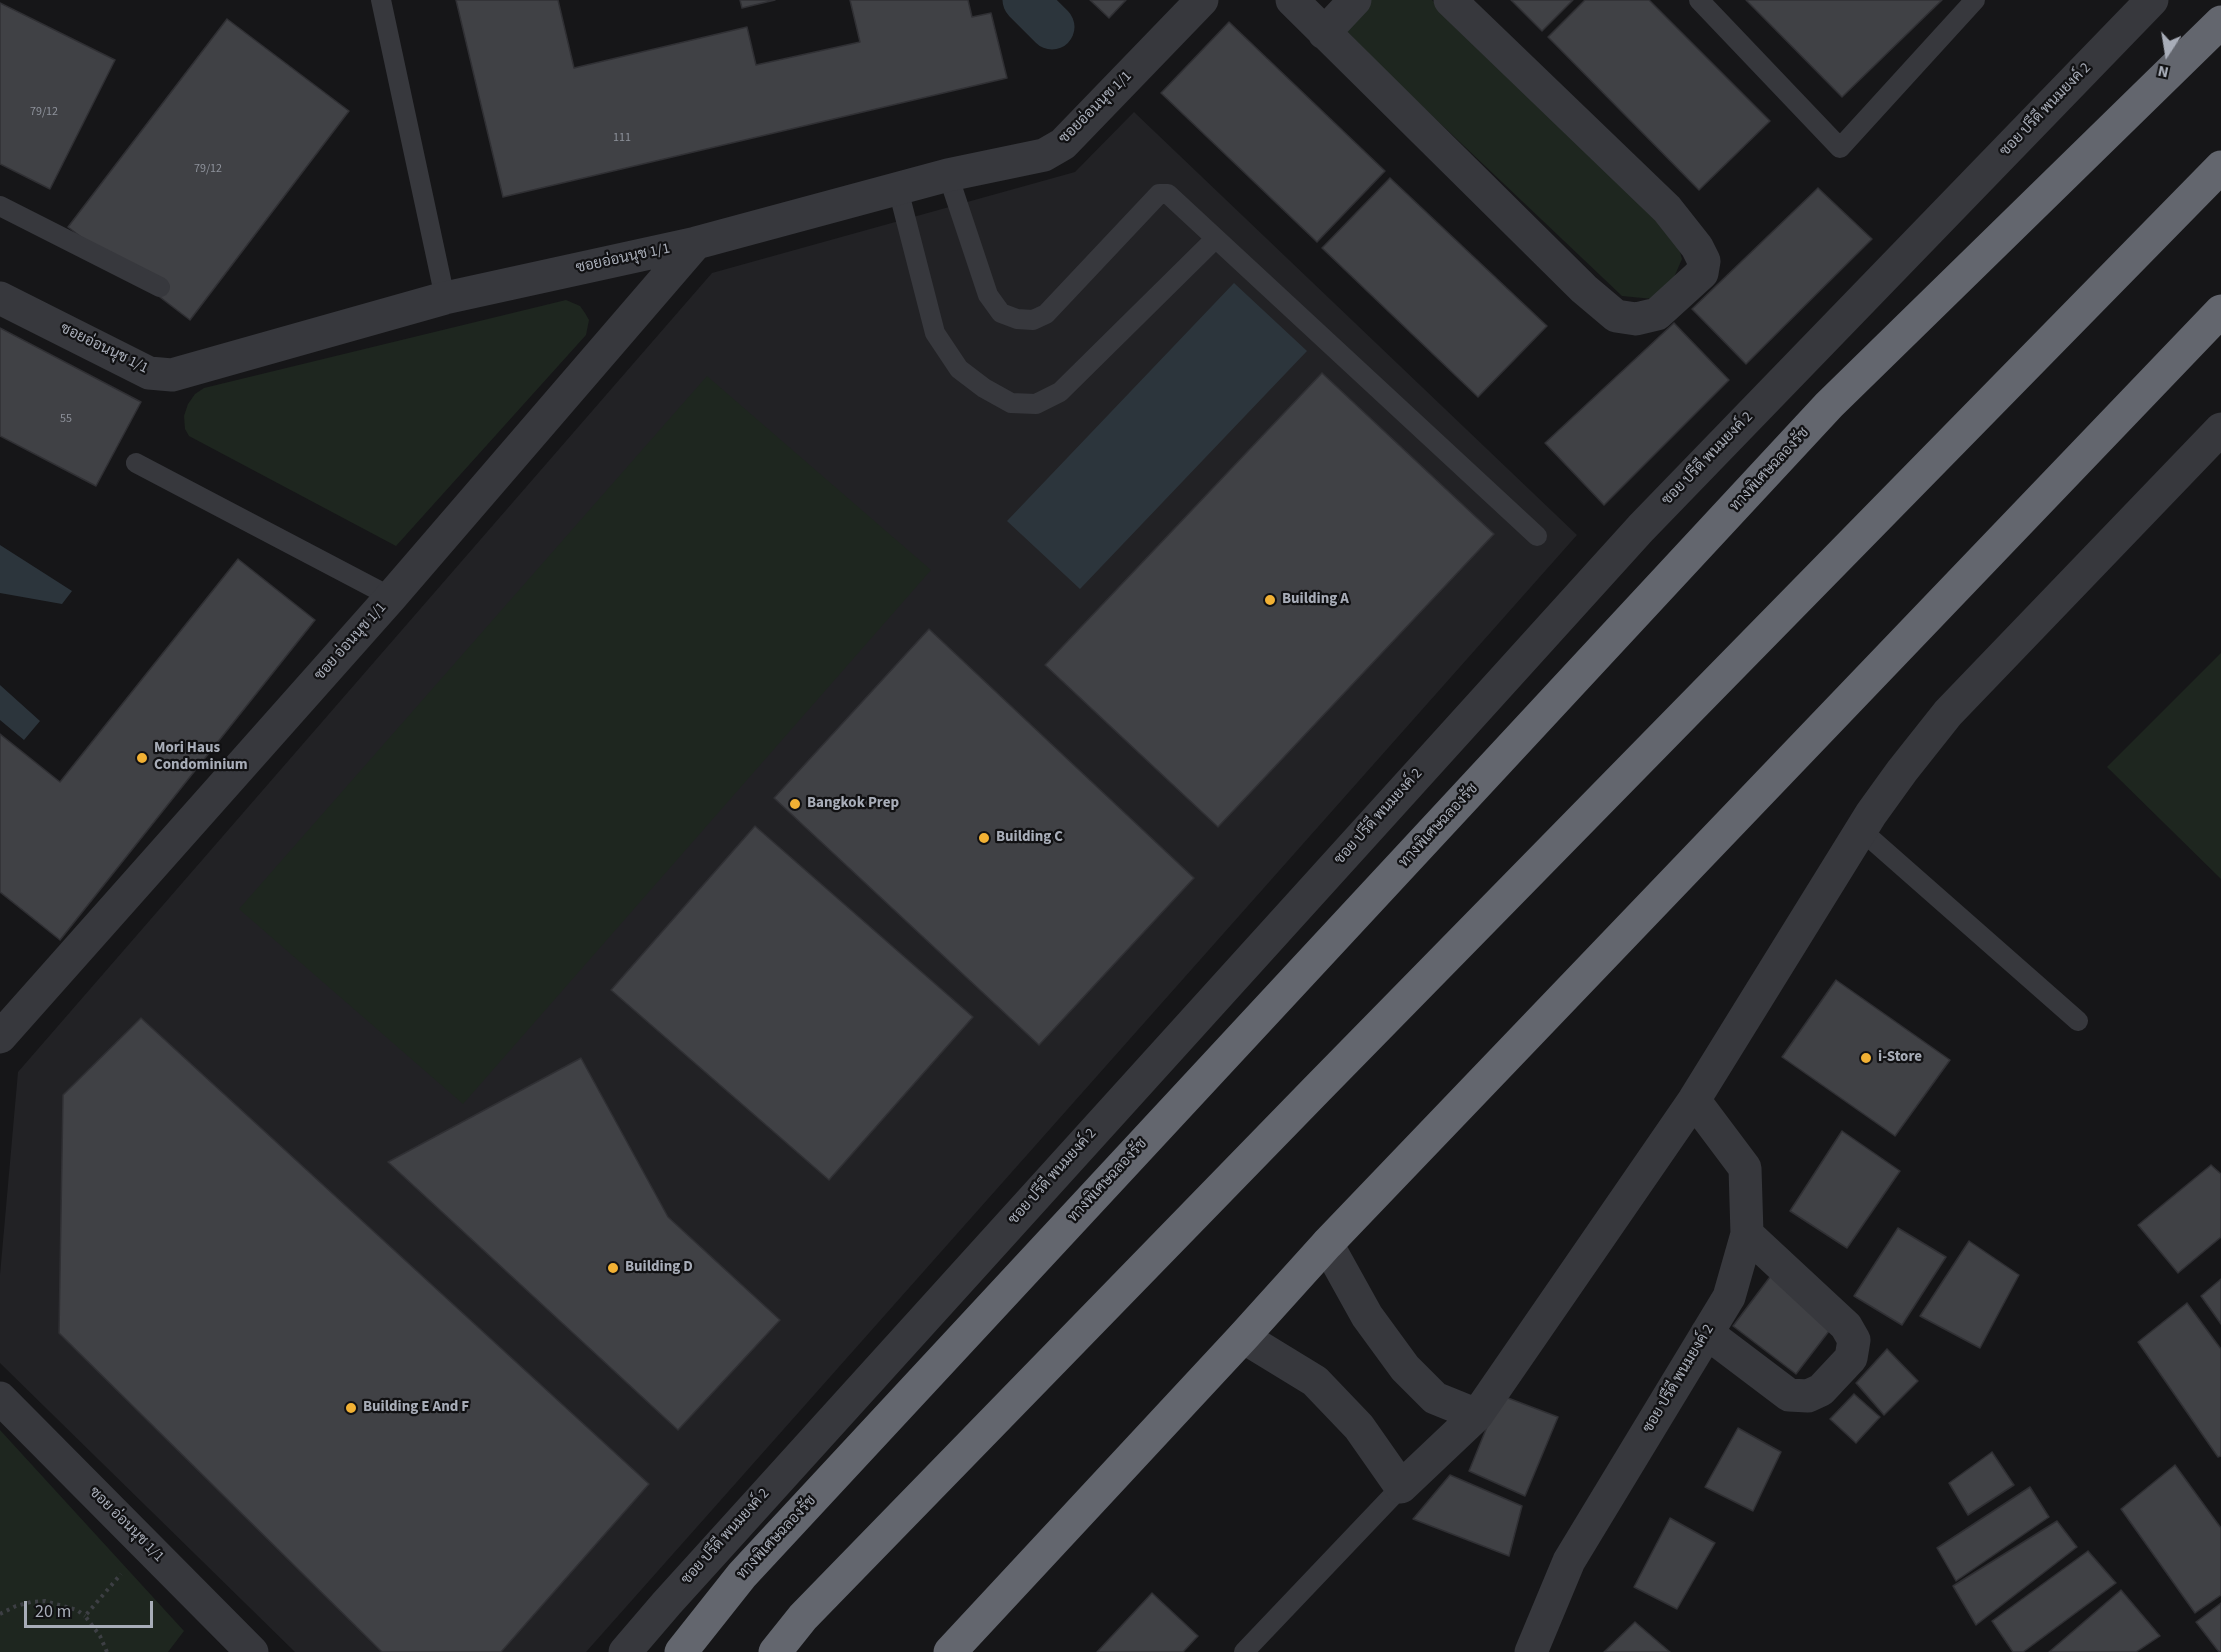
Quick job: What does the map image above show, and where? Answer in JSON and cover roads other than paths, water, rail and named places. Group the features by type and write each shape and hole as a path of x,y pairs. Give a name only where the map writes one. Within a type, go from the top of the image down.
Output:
{"highway":[{"name":"ทางพิเศษฉลองรัช","path":"681,1652 742,1575 1829,405 2221,22"},
{"path":"775,1652 803,1617 1276,1130 2221,166"},
{"path":"950,1652 1327,1244 2221,311"}],"street":[{"name":"ซอยอ่อนนุช 1/1","path":"0,298 149,373 172,375 446,298 696,243 948,175 1044,155 1063,144 1202,0"},
{"path":"1292,0 1616,316 1636,319 1657,314 1673,302 1702,273 1704,261 1697,247 1667,209 1450,0"},
{"path":"1324,33 1355,0"},
{"name":"ซอย ปรีดี พนมยงค์ 2","path":"625,1652 683,1585 1641,528 2152,0"},
{"name":"ซอย อ่อนนุช 1/1","path":"0,1036 391,597 696,243"},
{"path":"1243,1337 1315,1381 1359,1427 1401,1487 1477,1415 1694,1100 1861,830 1902,771 1948,713 2221,429"},
{"name":"ซอย ปรีดี พนมยงค์ 2","path":"1531,1652 1569,1561 1729,1297 1747,1234 1745,1168 1694,1100"},
{"path":"1707,1333 1789,1395 1808,1396 1821,1390 1851,1358 1854,1340 1846,1326 1747,1234"},
{"path":"1327,1244 1368,1316 1405,1368 1435,1398 1477,1415"},
{"name":"ซอย อ่อนนุช 1/1","path":"0,1398 250,1651"}],"lane":[{"path":"381,0 446,298"},
{"path":"1699,0 1840,148 1975,0"},
{"path":"948,175 988,295 1002,313 1017,320 1033,320 1046,314 1158,194 1168,194 1537,536"},
{"path":"898,189 935,333 959,369 984,388 1011,403 1036,404 1060,392 1215,238"},
{"path":"0,206 160,287"},
{"path":"136,463 391,597"},
{"path":"1861,830 2078,1022"},
{"path":"1244,1652 1401,1487"}],"waterway":[{"path":"1025,0 1052,27"}],"place":[{"name":"Building A","path":"1270,600"},
{"name":"Mori Haus Condominium","path":"142,758"},
{"name":"Bangkok Prep","path":"795,804"},
{"name":"Building C","path":"984,838"},
{"name":"i-Store","path":"1866,1058"},
{"name":"Building D","path":"613,1268"},
{"name":"Building E And F","path":"351,1408"}]}
